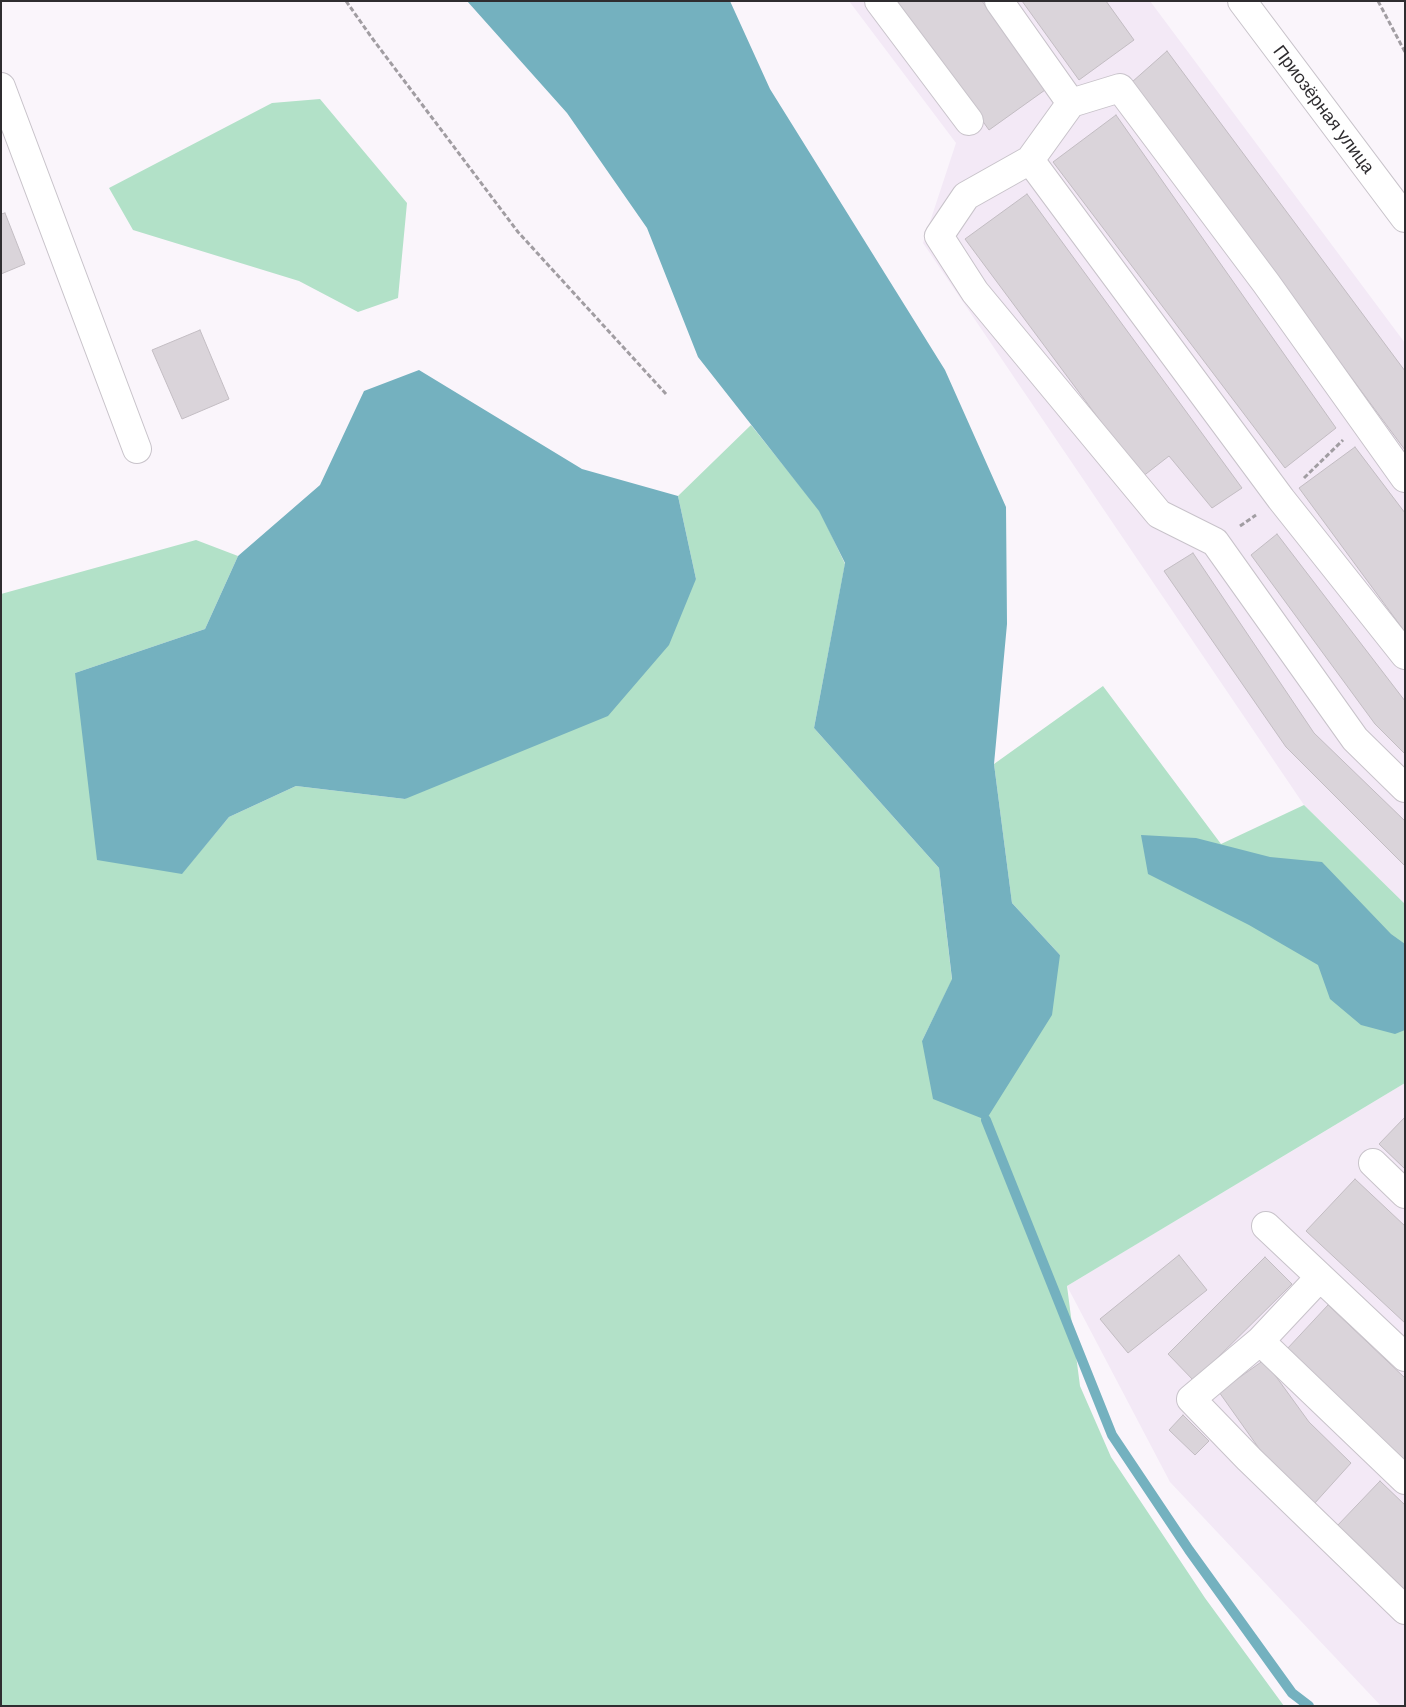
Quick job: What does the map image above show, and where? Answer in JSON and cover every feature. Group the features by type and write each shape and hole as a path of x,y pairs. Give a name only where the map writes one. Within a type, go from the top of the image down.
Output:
{"street":[{"path":"879,1 969,121"},
{"path":"999,1 1071,103"},
{"name":"Приозёрная улица","path":"1242,1 1405,218"},
{"path":"1,87 137,448"},
{"path":"1405,478 1266,283 1120,88 1071,103 1030,160 966,196 939,236 975,292 1159,514 1215,542 1355,739 1405,788"},
{"path":"1030,160 1281,500 1405,655"},
{"path":"1373,1163 1405,1194"},
{"path":"1266,1226 1405,1357"},
{"path":"1320,1277 1260,1341 1191,1400 1405,1610"},
{"path":"1260,1341 1405,1480"}],"path":[{"path":"346,1 518,232 666,394"},
{"path":"1378,1 1405,52"}],"shaded area":[{"path":"849,1 1150,1 1405,343 1405,904 1304,805 923,243 956,143"},
{"path":"1405,1083 1405,1706 1381,1706 1170,1482 1067,1286"}],"green space":[{"path":"320,99 407,203 398,298 358,312 299,281 133,230 109,188 272,103"},
{"path":"751,425 820,511 845,564 814,728 939,868 952,980 922,1041 1060,955 1012,903 994,764 1103,686 1221,844 1304,805 1405,904 1405,1083 1067,1286 1080,1386 1111,1457 1205,1598 1284,1706 1,1706 1,594 196,540 238,556 205,629 75,673 182,873 229,817 296,786 405,799 696,579 678,496"}],"water":[{"path":"467,1 730,1 770,89 945,370 1006,507 1007,624 994,764 1012,903 1060,955 1052,1015 986,1120 933,1099 922,1041 952,979 939,868 814,728 845,563 819,511 698,357 647,228 567,113"},
{"path":"419,370 582,469 678,496 696,579 669,645 608,716 405,799 296,786 229,817 182,874 97,860 75,673 205,629 238,556 320,485 364,391"},
{"path":"1141,835 1196,838 1270,857 1322,862 1391,934 1405,944 1405,1030 1395,1034 1361,1025 1330,999 1318,965 1249,925 1148,874"}],"building":[{"path":"897,1 982,1 1045,90 989,130"},
{"path":"1022,1 1106,1 1134,40 1079,80"},
{"path":"1167,51 1405,371 1405,450 1132,82"},
{"path":"1116,115 1336,428 1285,468 1053,162"},
{"path":"1027,194 1242,488 1212,508 1169,456 1142,477 965,239"},
{"path":"5,213 25,264 1,274 1,214"},
{"path":"200,330 229,399 182,419 152,350"},
{"path":"1355,447 1405,513 1405,632 1299,488"},
{"path":"1277,534 1405,701 1405,754 1375,724 1251,555"},
{"path":"1193,553 1314,733 1405,821 1405,866 1286,747 1164,571"},
{"path":"1405,1117 1405,1169 1379,1144"},
{"path":"1355,1179 1405,1226 1405,1323 1306,1231"},
{"path":"1179,1255 1207,1290 1128,1353 1100,1319"},
{"path":"1265,1257 1292,1284 1194,1381 1168,1354"},
{"path":"1328,1305 1405,1378 1405,1461 1287,1349"},
{"path":"1264,1360 1309,1422 1351,1463 1314,1504 1263,1454 1219,1392"},
{"path":"1183,1415 1209,1441 1195,1455 1169,1430"},
{"path":"1380,1481 1405,1505 1405,1590 1337,1526"}],"waterway":[{"path":"986,1120 1112,1435 1189,1550 1292,1693 1309,1706"}]}
